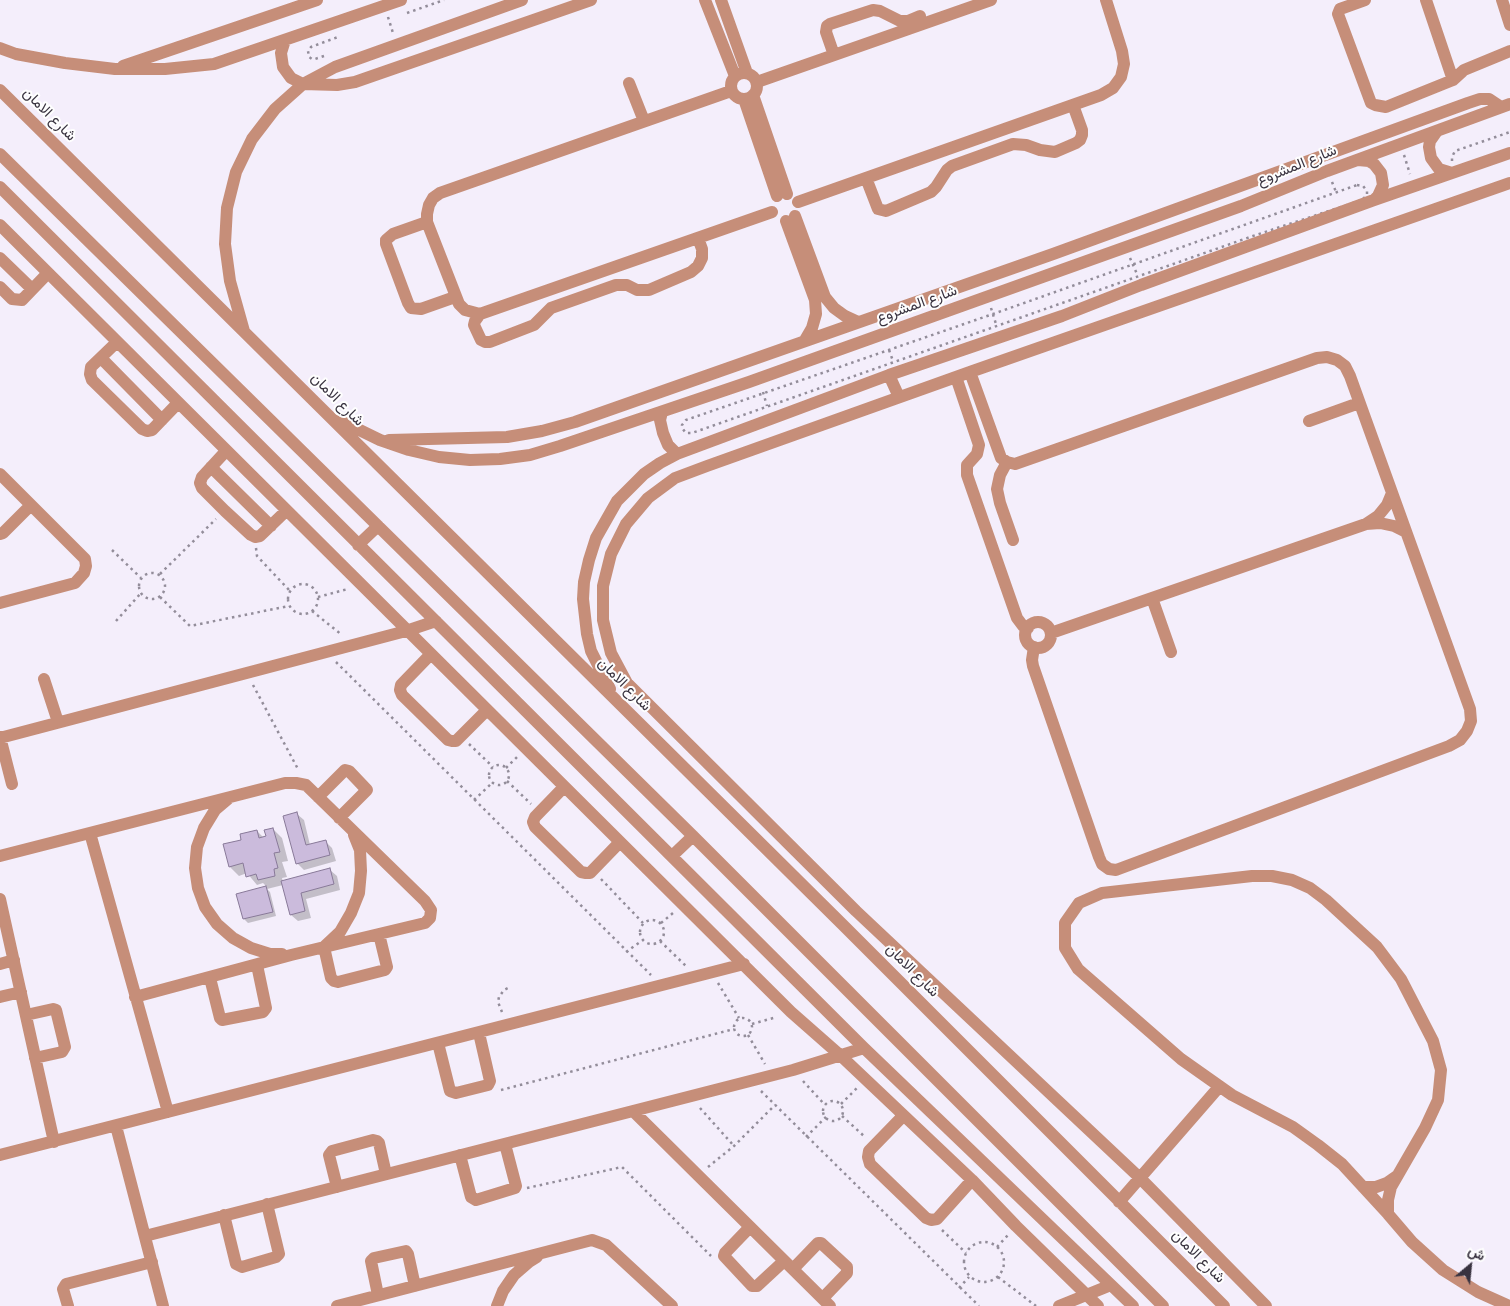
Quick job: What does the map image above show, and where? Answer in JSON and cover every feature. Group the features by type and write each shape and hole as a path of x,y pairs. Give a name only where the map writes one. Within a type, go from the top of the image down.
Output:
{"street":[{"path":"115,69 161,51 317,0"},
{"path":"0,48 16,54 65,64 115,69 164,69 214,64 401,0"},
{"path":"244,332 227,263 225,244 227,208 236,172 252,139 275,109 303,84 394,39 522,0"},
{"path":"285,40 281,53 283,66 291,78 303,84 338,85 355,82 591,0"},
{"path":"705,0 741,74 754,78 757,82"},
{"path":"721,0 741,74"},
{"path":"834,55 826,32 830,24 873,10 880,11 892,18 908,21 964,0"},
{"path":"757,82 991,0"},
{"path":"798,202 1107,92 1121,78 1124,64 1122,51 1106,0"},
{"path":"1365,0 1340,9 1338,14 1371,102 1375,105 1386,107 1453,80 1464,70 1510,51"},
{"path":"1426,0 1453,80"},
{"path":"1502,0 1510,25"},
{"path":"741,74 730,85 731,91 734,95 749,97"},
{"path":"749,97 757,86 757,82"},
{"path":"630,83 644,121"},
{"name":"شارع الامان","path":"0,90 1224,1306"},
{"path":"731,91 440,193 433,198 429,205 428,222 459,304 465,310 480,314 772,212"},
{"path":"749,97 782,195"},
{"path":"380,440 507,436 542,431 575,422 1053,254 1468,103 1480,99 1489,99 1506,106"},
{"path":"866,178 878,210 886,212 931,192 947,170 960,163 1013,144 1055,152 1076,143 1080,140 1082,130 1073,105"},
{"name":"شارع المشروع","path":"328,415 380,440 409,450 439,457 470,460 500,459 530,454 662,412 987,297 1241,206 1358,160 1506,106"},
{"path":"1437,132 1430,141 1431,158 1439,169 1452,173"},
{"path":"615,699 591,651 583,600 584,582 596,538 617,501 644,474 677,454 770,413 891,369 1062,316 1254,240 1510,153"},
{"path":"1,157 693,836 1163,1306"},
{"path":"1358,160 1369,161 1381,173 1383,185 1374,200"},
{"path":"1266,1306 1140,1178 836,890 626,683 611,653 603,620 603,586 610,554 626,524 648,498 675,478 899,397 1510,183"},
{"path":"0,187 864,1048 1133,1306"},
{"path":"782,195 794,197 798,202 798,210 791,219 780,220 772,212 772,206 782,195"},
{"path":"791,219 825,297 839,312 858,322"},
{"path":"791,219 815,300 816,314 812,328 805,340"},
{"path":"428,222 393,234 386,240 408,303 411,308 416,310 456,297"},
{"path":"0,225 430,655 791,1012 841,1056 972,1180 1098,1306"},
{"path":"480,314 474,325 481,340 490,342 534,325 551,308 616,285 627,285 637,290 649,290 692,272 698,266 702,258 702,249 698,238"},
{"path":"0,258 32,289"},
{"path":"0,287 12,299 22,300 48,273"},
{"path":"1062,316 1070,337"},
{"path":"117,342 91,367 90,374 92,380 142,429 147,431 152,430 178,403"},
{"path":"970,372 1001,458 1015,464 1317,358 1327,357 1337,360 1345,366 1359,402 1470,709 1471,720 1467,732 1460,740 1449,746 1124,868 1109,869 1102,864 1033,666 1032,654 1034,648"},
{"path":"101,358 162,420"},
{"path":"742,364 753,380"},
{"path":"891,369 899,397"},
{"path":"956,377 979,446 977,454 967,465 967,475 1017,618 1023,626 1028,628"},
{"path":"1309,421 1359,402"},
{"path":"662,412 660,420 663,433 668,445 677,454"},
{"path":"226,451 202,477 200,483 202,488 251,535 260,536 286,511"},
{"path":"1008,462 1000,475 997,489 1013,540"},
{"path":"211,467 271,526"},
{"path":"0,474 85,559 84,573 75,583 0,603"},
{"path":"1051,633 1366,524 1378,516 1392,493"},
{"path":"0,534 31,505"},
{"path":"1366,524 1380,523 1394,526 1406,532"},
{"path":"358,545 378,526"},
{"path":"1152,598 1171,652"},
{"path":"12,784 0,737 406,631 436,621"},
{"path":"1032,624 1044,624 1051,633 1051,638 1045,647 1034,648 1026,639 1028,628 1032,624"},
{"path":"430,655 401,685 400,690 402,695 448,740 456,741 487,710"},
{"path":"44,679 58,722"},
{"path":"318,797 345,770 349,771 367,790 339,818"},
{"path":"0,856 285,783 296,783 306,785 425,901 431,910 430,918 425,923 291,955 135,998"},
{"path":"564,787 535,817 533,822 535,827 581,872 586,874 620,842"},
{"path":"230,797 215,810 204,828 197,847 196,868 198,888 205,907 217,924 232,938 250,948 270,954 291,955"},
{"path":"324,947 340,932 351,913 359,893 360,850 352,830"},
{"path":"90,833 168,1112"},
{"path":"672,856 693,836"},
{"path":"1388,1214 1388,1200 1391,1187 1425,1128 1438,1100 1441,1070 1434,1041 1390,962 1377,947 1326,900 1310,888 1292,880 1272,876 1252,876 1102,893 1079,903 1065,923 1065,948 1078,969 1181,1059 1220,1086 1293,1127 1330,1154 1363,1187 1412,1242 1443,1270 1478,1292 1509,1306"},
{"path":"0,899 54,1142"},
{"path":"324,947 331,978 334,982 338,982 385,970 387,967 379,934"},
{"path":"0,964 14,960"},
{"path":"0,1155 744,964"},
{"path":"210,978 222,1020 263,1012 266,1008 257,965"},
{"path":"0,997 21,992"},
{"path":"26,1014 56,1010 65,1047 62,1052 35,1058"},
{"path":"438,1043 450,1091 456,1094 490,1083 479,1033"},
{"path":"144,1236 772,1076 864,1048"},
{"path":"1119,1202 1220,1086"},
{"path":"633,1111 789,1265 826,1302 847,1273 847,1267 818,1243 789,1265 755,1287 725,1259 725,1253 750,1227"},
{"path":"903,1116 874,1145 868,1157 870,1164 926,1218 936,1219 972,1180"},
{"path":"116,1126 163,1306"},
{"path":"337,1187 329,1155 332,1151 340,1148 373,1140 377,1141 386,1174"},
{"path":"460,1155 471,1197 476,1200 515,1188 505,1144"},
{"path":"1363,1187 1376,1187 1388,1183 1397,1176"},
{"path":"224,1215 236,1264 242,1267 276,1257 279,1254 267,1204"},
{"path":"337,1306 592,1240 606,1245 672,1306"},
{"path":"378,1296 372,1261 374,1258 406,1252 415,1286"},
{"path":"497,1306 503,1291 514,1275 529,1262 547,1252"},
{"path":"68,1306 64,1289 66,1284 152,1262"},
{"path":"1059,1306 1088,1296 1111,1285"},
{"path":"652,1287 661,1306"}],"path":[{"path":"407,13 444,0"},
{"path":"384,6 394,39"},
{"path":"394,39 402,29"},
{"path":"327,55 315,59 309,57 308,52 311,47 345,35"},
{"path":"1401,144 1414,187"},
{"path":"1357,185 1363,186 1367,191 1367,195 1362,200 1254,240 1138,277 997,327 891,369 770,413 692,434 686,433 682,428 686,420 1248,224 1357,185"},
{"path":"1248,224 1254,240"},
{"path":"1126,247 1138,277"},
{"path":"987,297 997,327"},
{"path":"888,350 891,369"},
{"path":"753,380 763,393 770,413"},
{"path":"160,574 225,511"},
{"path":"260,536 256,545 257,556 290,591"},
{"path":"112,550 141,578"},
{"path":"150,572 160,574 166,583 166,589 160,597 149,599 141,593 139,588 141,578 150,572"},
{"path":"303,584 313,588 318,597 318,602 312,611 302,614 292,610 289,606 288,596 290,591 294,587 303,584"},
{"path":"318,597 360,585"},
{"path":"116,621 141,593"},
{"path":"160,597 190,626 289,606"},
{"path":"312,611 354,644"},
{"path":"326,652 662,986"},
{"path":"247,673 306,785"},
{"path":"456,741 472,746 493,767"},
{"path":"493,767 502,766 506,768 509,776 508,780 534,808 535,817"},
{"path":"492,783 489,775 493,767"},
{"path":"492,783 500,785 508,780"},
{"path":"474,800 492,783"},
{"path":"592,870 644,923"},
{"path":"652,920 661,924 664,932 660,941 651,944 643,940 639,932 644,923 652,920"},
{"path":"626,952 643,940"},
{"path":"660,941 696,977"},
{"path":"712,973 739,1018"},
{"path":"507,1025 498,1002 501,993 508,988"},
{"path":"752,1024 791,1012"},
{"path":"739,1018 747,1018 752,1024 751,1032 748,1035"},
{"path":"734,1029 734,1025 739,1018"},
{"path":"734,1029 739,1035 748,1035"},
{"path":"490,1083 494,1088 501,1090 734,1029"},
{"path":"748,1035 772,1076"},
{"path":"793,1070 825,1105 826,1117"},
{"path":"840,1104 865,1080"},
{"path":"751,1081 958,1288 979,1306"},
{"path":"690,1097 734,1146"},
{"path":"825,1105 833,1101 840,1104 843,1112 842,1116"},
{"path":"698,1175 734,1146 775,1105"},
{"path":"826,1117 834,1120 842,1116"},
{"path":"842,1116 874,1145"},
{"path":"806,1137 826,1117"},
{"path":"515,1188 519,1189 622,1167 714,1259 719,1261 725,1259"},
{"path":"931,1220 966,1253"},
{"path":"983,1242 997,1247 1001,1252 1004,1265 1002,1272 998,1277 987,1282 975,1280 970,1277 964,1266 966,1253 976,1244 983,1242"},
{"path":"958,1288 970,1277"},
{"path":"998,1277 1036,1306"}],"building":[{"path":"297,812 306,845 326,840 330,855 296,864 283,816"},
{"path":"273,828 280,852 274,853 278,868 274,869 275,876 258,880 256,874 246,877 243,863 229,867 223,844 241,840 240,834 257,830 259,838 266,836 264,830"},
{"path":"330,868 334,884 301,893 305,911 290,915 281,881"},
{"path":"266,886 273,912 243,919 236,894"}]}
